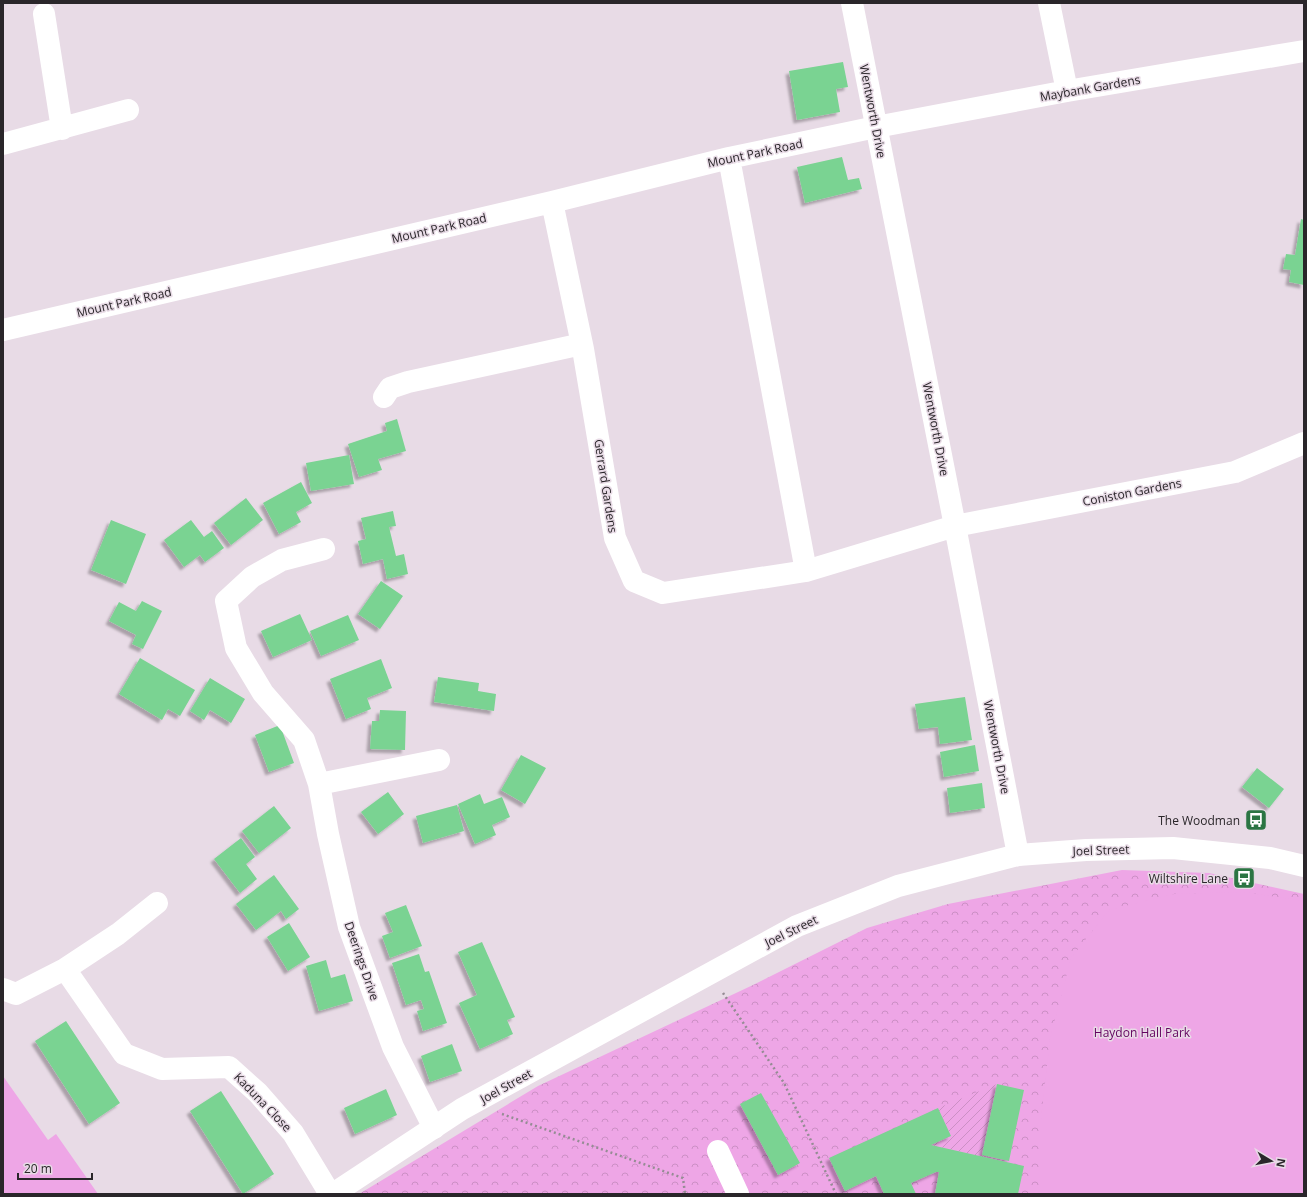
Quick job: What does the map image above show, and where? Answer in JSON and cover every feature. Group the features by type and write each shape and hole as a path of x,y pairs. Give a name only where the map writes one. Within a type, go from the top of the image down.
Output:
{"street":[{"name":"Wentworth Drive","path":"852,3 956,526 1018,855"},
{"path":"1049,3 1067,91"},
{"path":"44,14 62,129"},
{"name":"Maybank Gardens","path":"876,127 1067,91 1304,51"},
{"path":"3,144 128,110"},
{"name":"Mount Park Road","path":"3,330 552,202 729,158 876,127"},
{"path":"729,158 806,571"},
{"name":"Gerrard Gardens","path":"552,202 582,344 615,538 634,581 663,593 806,571 956,526"},
{"path":"384,397 390,388 408,382 582,344"},
{"name":"Coniston Gardens","path":"956,526 1235,472 1304,443"},
{"name":"Deerings Drive","path":"324,549 282,560 252,577 226,601 236,648 264,693 304,740 319,784 328,834 349,928 393,1047 434,1128"},
{"path":"319,784 439,760"},
{"name":"Joel Street","path":"332,1194 473,1104 797,926 898,886 1018,855 1086,850 1174,848 1270,858 1304,866"},
{"path":"3,989 16,994 65,969 118,934 157,903"},
{"name":"Kaduna Close","path":"65,969 124,1054 162,1069 229,1067 258,1093 293,1132 332,1194"},
{"path":"718,1151 738,1194"}],"path":[{"path":"726,998 784,1083 836,1194"},
{"path":"473,1104 683,1178 685,1194"}],"green space":[{"name":"Haydon Hall Park","path":"1122,870 1209,873 1304,894 1304,1194 359,1194 538,1086 753,985 867,928 948,904"},
{"path":"1244,892 1304,901 1304,1194 1042,1194 1041,1119 1050,1039 1071,958 1109,910 1174,894"},
{"path":"3,1076 48,1140 56,1134 98,1194 3,1194"},
{"path":"997,1084 982,1157 931,1145 951,1136 938,1108"}],"building":[{"path":"843,62 848,87 836,89 840,112 797,120 789,71"},
{"path":"842,157 848,180 859,178 862,189 805,203 797,167"},
{"path":"1301,219 1304,220 1304,285 1289,282 1291,270 1283,269 1286,254 1295,255"},
{"path":"397,419 406,451 378,459 382,470 359,477 348,444 387,431 385,423"},
{"path":"349,455 354,484 311,491 306,463"},
{"path":"301,482 312,503 296,512 301,522 279,534 263,503"},
{"path":"246,498 263,520 231,545 214,523"},
{"path":"393,511 396,526 389,527 396,556 404,554 408,574 387,579 383,559 363,564 358,541 366,539 361,518"},
{"path":"111,520 146,534 126,584 91,570"},
{"path":"191,520 204,537 212,531 224,548 205,562 200,555 184,567 164,540"},
{"path":"381,581 403,596 380,629 358,614"},
{"path":"142,601 162,611 143,649 132,644 136,635 109,621 119,602 136,611"},
{"path":"300,614 312,640 273,657 261,631"},
{"path":"348,615 359,640 321,656 310,631"},
{"path":"140,658 195,690 180,716 168,709 162,720 119,694"},
{"path":"381,659 392,688 367,698 371,709 346,719 330,679"},
{"path":"438,677 479,683 478,691 496,694 494,711 434,702"},
{"path":"210,678 245,699 231,723 210,710 204,720 190,711"},
{"path":"965,697 972,740 940,744 938,727 919,729 915,704"},
{"path":"380,710 406,711 405,750 370,749 372,721 379,721"},
{"path":"280,725 294,763 269,772 255,735"},
{"path":"975,745 979,771 944,777 940,752"},
{"path":"521,755 546,768 525,804 501,790"},
{"path":"1257,768 1284,789 1269,808 1242,787"},
{"path":"982,783 985,808 950,813 947,788"},
{"path":"388,792 404,814 378,834 361,812"},
{"path":"480,794 484,804 502,797 510,817 492,825 496,835 475,844 458,804"},
{"path":"457,805 464,831 423,843 416,816"},
{"path":"274,806 291,828 259,853 242,831"},
{"path":"241,838 255,857 246,864 257,879 240,893 214,859"},
{"path":"274,875 299,909 286,919 281,911 256,930 236,904"},
{"path":"406,905 422,946 390,958 382,936 393,932 385,913"},
{"path":"289,923 310,957 288,971 267,937"},
{"path":"482,942 515,1017 507,1020 513,1034 480,1049 459,1003 477,995 458,952"},
{"path":"419,954 425,972 429,971 447,1023 423,1031 417,1011 424,1009 421,1000 406,1005 392,963"},
{"path":"326,960 331,978 345,974 353,1001 319,1011 306,966"},
{"path":"66,1021 120,1103 89,1124 35,1041"},
{"path":"452,1044 462,1071 430,1082 421,1056"},
{"path":"997,1084 1024,1090 1009,1161 982,1155"},
{"path":"386,1089 397,1115 355,1134 344,1108"},
{"path":"221,1091 274,1174 243,1194 190,1111"},
{"path":"761,1093 800,1163 778,1175 740,1104"},
{"path":"938,1108 951,1136 931,1145 1024,1166 1018,1194 935,1194 939,1172 911,1183 916,1194 884,1194 876,1176 845,1191 829,1158"}],"place":[{"name":"The Woodman","path":"1256,820"},
{"name":"Wiltshire Lane","path":"1244,878"}]}
